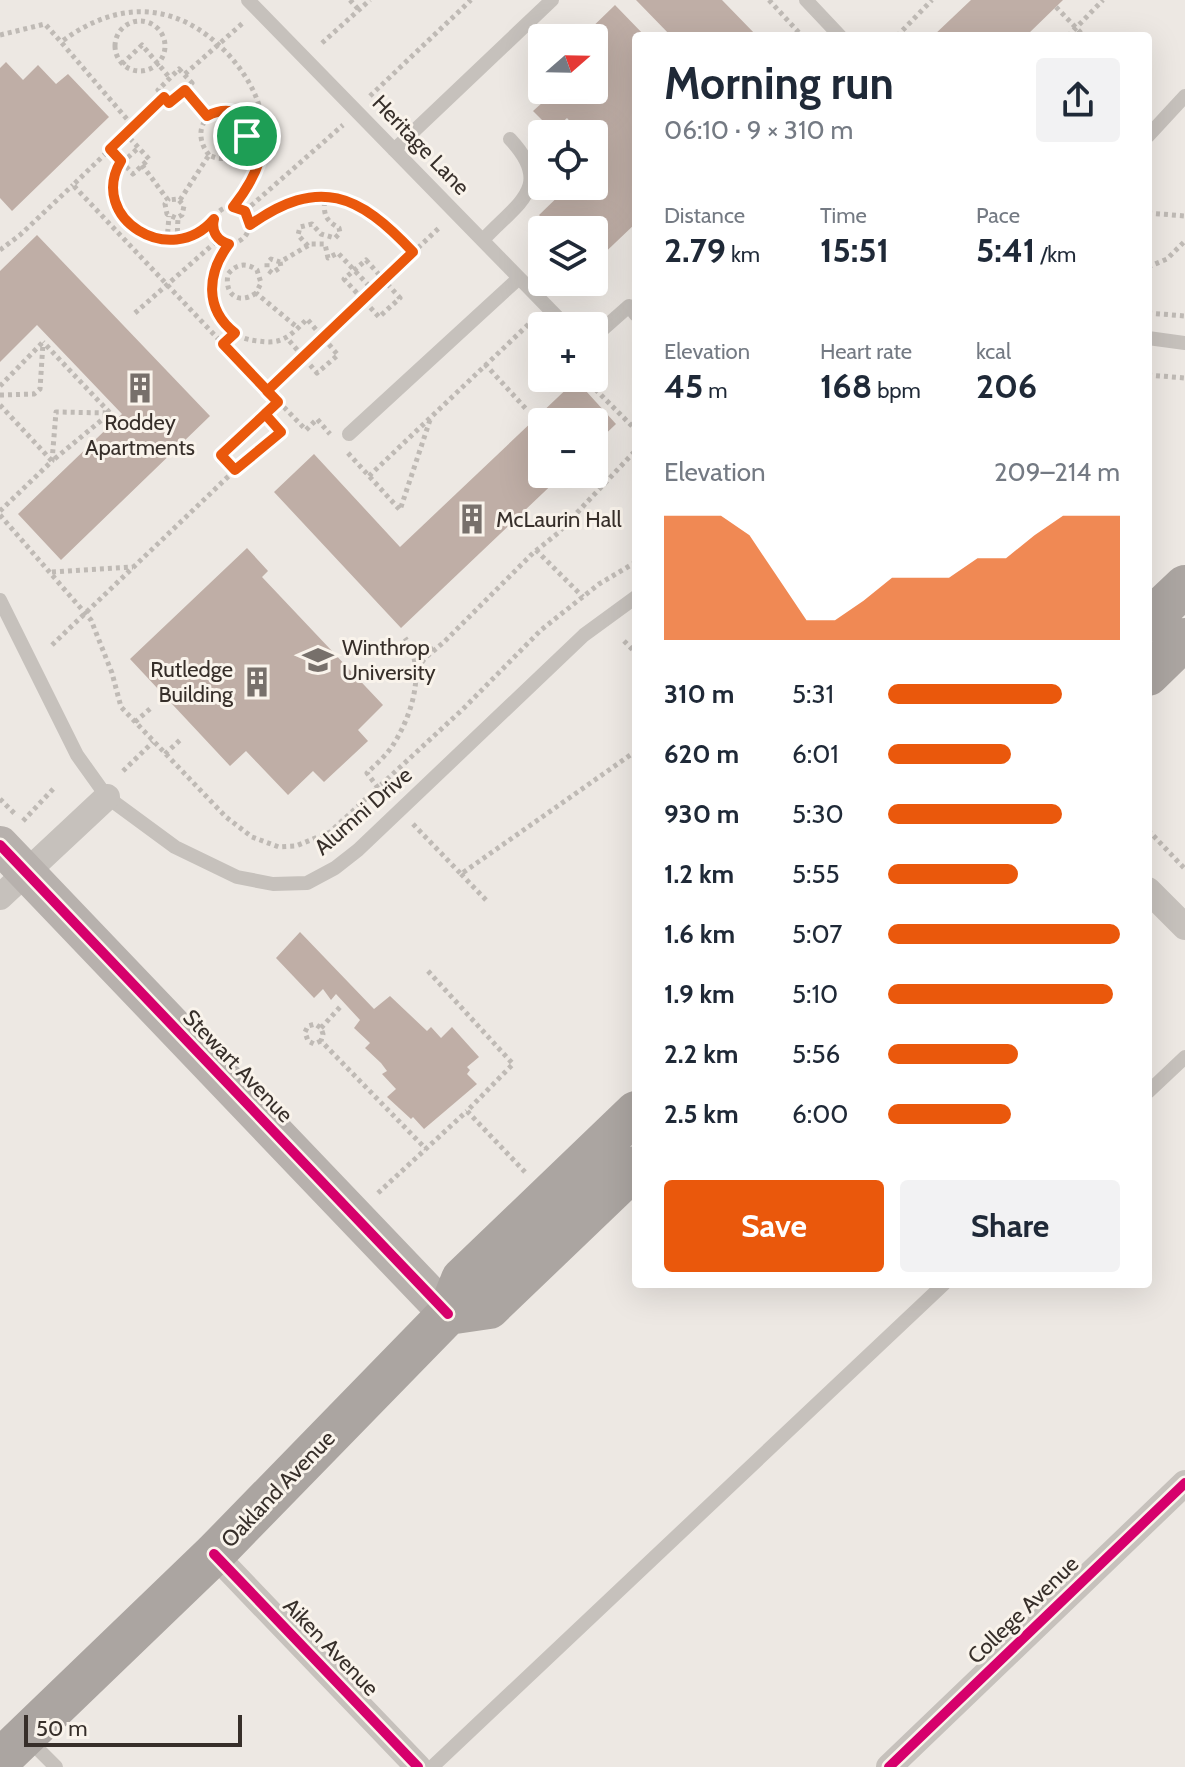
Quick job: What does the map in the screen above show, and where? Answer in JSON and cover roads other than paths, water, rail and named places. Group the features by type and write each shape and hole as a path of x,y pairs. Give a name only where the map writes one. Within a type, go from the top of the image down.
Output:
{"main road":[{"path":"1152,617 1185,586"},
{"path":"1152,671 1185,639"},
{"name":"Oakland Avenue","path":"12,1748 214,1554 448,1314 462,1279 632,1116"},
{"path":"448,1314 489,1308 632,1171"}],"street":[{"path":"13,885 107,797"},
{"name":"Stewart Avenue","path":"11,833 13,885 448,1314"},
{"path":"1152,894 1185,927"},
{"name":"College Avenue","path":"889,1767 1185,1483"},
{"name":"Aiken Avenue","path":"214,1554 418,1767"}],"lane":[{"name":"Heritage Lane","path":"248,0 553,312"},
{"path":"394,150 552,0"},
{"path":"806,0 836,32"},
{"path":"1152,132 1185,96"},
{"path":"483,240 521,200 532,183 531,169 524,153 510,139"},
{"path":"349,434 519,278"},
{"path":"608,325 629,306 632,310"},
{"path":"1152,339 1185,343"},
{"name":"Alumni Drive","path":"0,600 77,755 107,797 175,847 237,877 273,884 307,883 335,868 584,635 632,600"},
{"path":"1152,1088 1185,1057"},
{"path":"432,1767 940,1288"},
{"path":"12,1748 56,1767"}],"place":[{"name":"Roddey Apartments","path":"140,388"},
{"name":"McLaurin Hall","path":"472,519"},
{"name":"Winthrop University","path":"318,660"},
{"name":"Rutledge Building","path":"257,682"}]}
